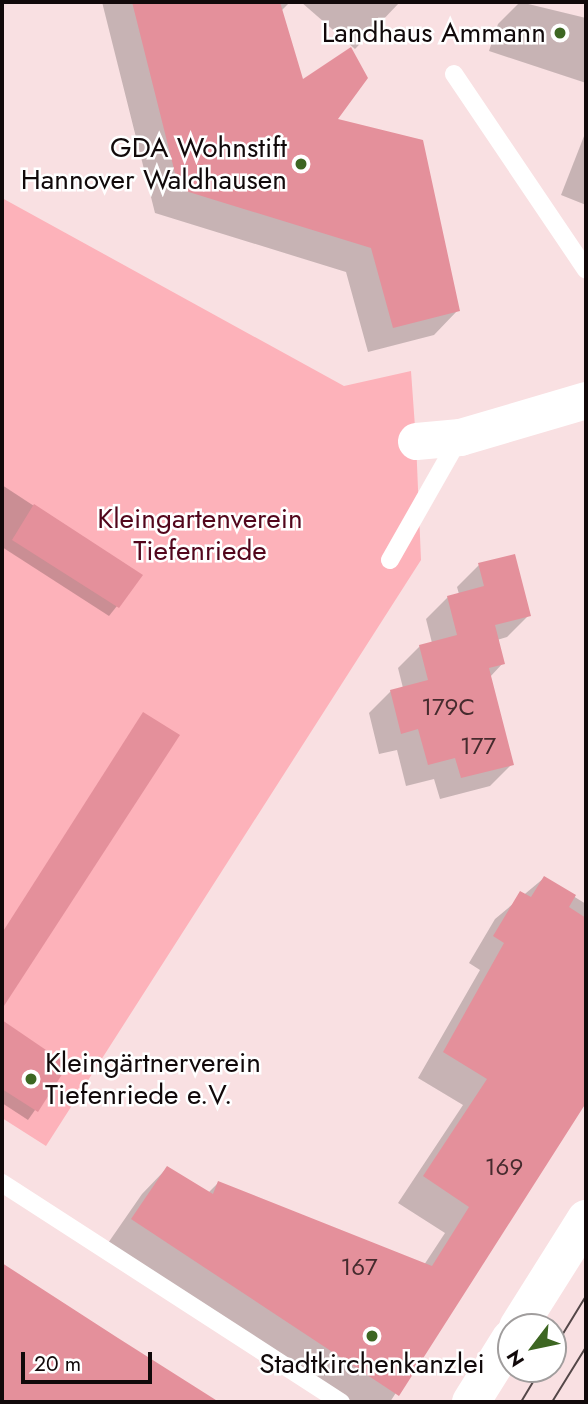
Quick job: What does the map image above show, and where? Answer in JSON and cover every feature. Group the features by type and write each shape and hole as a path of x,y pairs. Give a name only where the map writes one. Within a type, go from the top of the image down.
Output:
{"main road":[{"path":"527,1313 586,1219"},
{"path":"471,1402 497,1360"}],"street":[{"path":"416,441 460,437 586,400"}],"lane":[{"path":"454,74 586,270"},
{"path":"390,560 460,437"},
{"path":"2,1183 341,1402"}],"green space":[{"name":"Kleingartenverein Tiefenriede","path":"2,198 344,386 411,371 416,441 421,560 46,1146 2,1118"}],"building":[{"name":"GDA Wohnstift Hannover Waldhausen","path":"132,2 280,2 303,79 351,47 368,78 338,119 423,140 460,311 393,328 371,248 179,189"},
{"path":"34,504 143,575 119,608 12,540"},
{"path":"515,554 531,616 495,625 505,664 489,668 514,765 461,778 455,758 428,765 418,729 401,734 390,690 428,680 419,645 457,635 447,596 484,586 478,563"},
{"path":"143,712 180,735 2,1009 2,933"},
{"path":"544,876 576,895 569,907 586,918 586,1103 399,1396 131,1219 167,1166 213,1194 218,1181 432,1266 469,1207 423,1176 487,1079 443,1052 504,943 493,936 520,891 531,897"},
{"name":"Kleingärtnerverein Tiefenriede e.V.","path":"2,1020 68,1065 38,1112 2,1089"},
{"path":"2,1263 118,1338 219,1402 2,1402"}],"tram line":[{"path":"567,1327 586,1296"},
{"path":"552,1402 586,1347"},
{"path":"521,1402 533,1383"}],"place":[{"name":"Landhaus Ammann","path":"560,33"},
{"name":"GDA Wohnstift Hannover Waldhausen","path":"301,164"},
{"name":"Kleingärtnerverein Tiefenriede e.V.","path":"31,1079"},
{"name":"Stadtkirchenkanzlei","path":"372,1336"}]}
